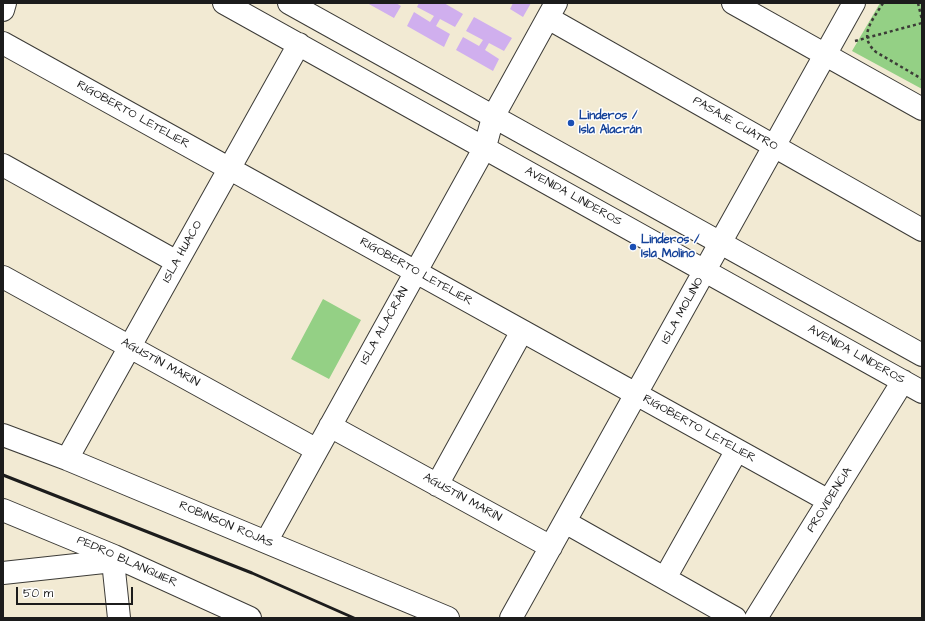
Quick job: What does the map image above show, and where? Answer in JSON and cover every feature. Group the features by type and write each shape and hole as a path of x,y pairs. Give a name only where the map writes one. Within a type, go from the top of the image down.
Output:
{"street":[{"path":"3,10 5,3"},
{"name":"AVENIDA LINDEROS","path":"224,3 485,147 922,392"},
{"path":"289,3 922,355"},
{"path":"733,3 922,109"},
{"name":"ISLA MOLINO","path":"511,618 854,3"},
{"name":"ISLA ALACRÁN","path":"266,542 485,147 493,116 552,10"},
{"name":"PASAJE CUATRO","path":"552,10 774,146 922,230"},
{"name":"RIGOBERTO LETELIER","path":"3,43 829,501"},
{"name":"ISLA HUACO","path":"67,459 299,44"},
{"path":"3,165 177,262"},
{"name":"AGUSTÍN MARÍN","path":"3,277 317,450"},
{"path":"438,485 522,331"},
{"name":"PROVIDENCIA","path":"756,618 903,382"},
{"name":"AGUSTÍN MARÍN","path":"330,426 551,547"},
{"name":"ROBINSON ROJAS","path":"3,435 67,459 448,618"},
{"path":"665,578 737,450"},
{"name":"PEDRO BLANQUIER","path":"3,510 114,558 219,611 250,618"},
{"path":"565,522 735,618"},
{"path":"3,574 114,558 119,618"}],"path":[{"path":"882,3 867,31 866,38 876,52 922,79"},
{"path":"854,41 922,21 918,3"}],"green space":[{"path":"880,3 922,3 922,89 852,51"},
{"path":"323,299 361,320 329,379 291,359"}],"building":[{"path":"367,3 396,3 401,6 394,18"},
{"path":"419,3 444,3 463,14 455,27 440,19 436,26 450,34 444,47 407,26 414,12 430,22 434,16 417,7"},
{"path":"513,3 531,3 523,17 510,9"},
{"path":"474,17 512,38 504,51 489,43 485,50 499,59 493,71 456,50 463,37 479,46 483,40 466,31"}],"railway":[{"path":"3,475 252,573 354,618"}],"place":[{"name":"Linderos / Isla Alacrán","path":"571,123"},
{"name":"Linderos / Isla Molino","path":"633,247"}]}
